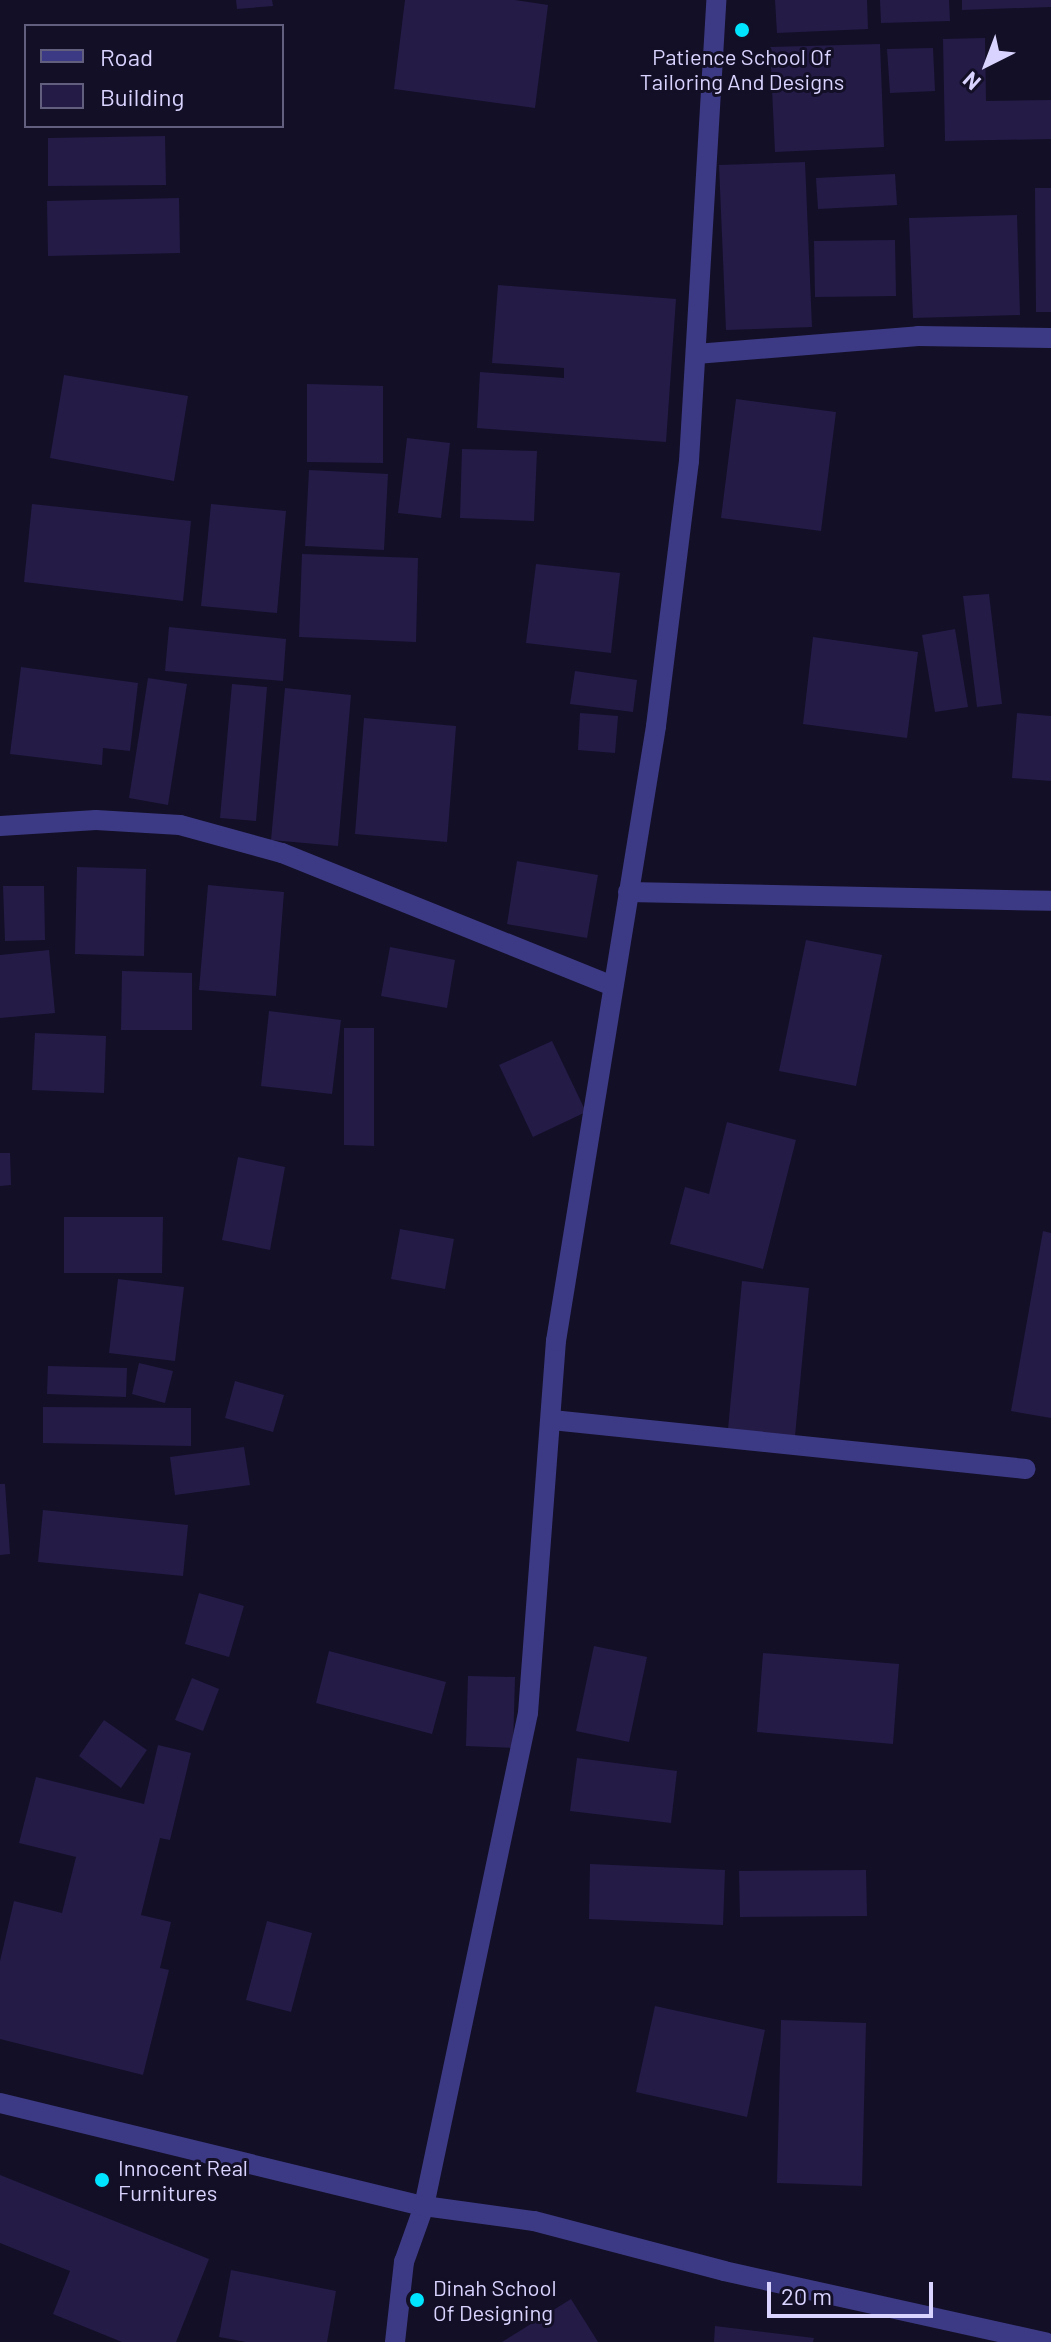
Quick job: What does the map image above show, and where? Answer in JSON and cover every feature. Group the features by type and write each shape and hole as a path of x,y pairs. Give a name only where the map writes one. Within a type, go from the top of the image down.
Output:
{"street":[{"path":"395,2342 404,2262 424,2206 528,1713 556,1341 656,726 685,492 716,0"},
{"path":"696,354 918,336 1051,338"},
{"path":"0,826 96,820 180,825 282,853 613,986"},
{"path":"628,892 1051,901"},
{"path":"552,1420 1025,1469"},
{"path":"0,2103 424,2206 534,2221 724,2271 1045,2342"}],"building":[{"path":"236,0 272,0 273,6 237,9"},
{"path":"405,0 515,0 548,5 535,108 394,89"},
{"path":"775,0 867,0 868,29 777,33"},
{"path":"880,0 949,0 950,21 881,23"},
{"path":"962,0 1051,0 1051,7 962,10"},
{"path":"985,38 986,101 1051,100 1051,139 945,141 943,39"},
{"path":"880,44 884,147 775,152 770,47"},
{"path":"933,48 935,91 890,93 887,49"},
{"path":"165,136 166,185 48,186 48,138"},
{"path":"805,162 812,327 726,330 719,165"},
{"path":"895,174 897,205 818,209 816,178"},
{"path":"1035,188 1051,188 1051,312 1036,312"},
{"path":"179,198 180,253 48,256 47,201"},
{"path":"1017,215 1020,315 913,318 909,218"},
{"path":"895,240 896,296 815,297 814,241"},
{"path":"498,285 676,299 666,442 477,428 480,372 564,378 564,368 492,363"},
{"path":"64,375 188,396 174,481 50,458"},
{"path":"307,384 383,386 383,463 307,462"},
{"path":"736,399 836,412 821,531 721,518"},
{"path":"407,438 450,443 441,518 398,513"},
{"path":"462,449 537,451 534,521 460,518"},
{"path":"309,470 388,474 384,550 305,546"},
{"path":"32,504 191,521 183,601 24,582"},
{"path":"211,504 286,511 277,613 201,606"},
{"path":"302,554 418,558 416,642 299,637"},
{"path":"536,564 620,573 611,653 526,643"},
{"path":"989,594 1002,704 977,707 963,596"},
{"path":"169,627 286,639 283,681 165,671"},
{"path":"955,629 968,707 935,712 922,635"},
{"path":"813,637 918,652 907,738 803,724"},
{"path":"21,667 138,683 130,751 103,748 102,765 10,754"},
{"path":"575,671 637,680 633,712 570,704"},
{"path":"148,678 187,684 168,805 129,798"},
{"path":"232,684 267,687 256,821 220,818"},
{"path":"285,688 351,695 338,846 271,840"},
{"path":"580,713 618,716 615,753 578,750"},
{"path":"1017,713 1051,716 1051,781 1012,778"},
{"path":"364,718 456,726 447,842 355,834"},
{"path":"517,861 598,875 587,938 507,924"},
{"path":"77,867 146,869 144,956 75,954"},
{"path":"208,885 284,892 276,996 199,990"},
{"path":"3,886 44,886 45,940 5,941"},
{"path":"806,940 882,955 856,1086 779,1071"},
{"path":"390,947 455,960 447,1008 381,996"},
{"path":"49,950 55,1013 0,1018 0,955"},
{"path":"122,971 192,973 192,1030 121,1030"},
{"path":"269,1011 341,1020 332,1094 261,1086"},
{"path":"344,1028 374,1028 374,1146 344,1145"},
{"path":"35,1033 106,1036 104,1093 32,1090"},
{"path":"552,1041 586,1112 533,1137 499,1065"},
{"path":"727,1122 796,1140 763,1269 670,1244 685,1187 709,1194"},
{"path":"0,1153 10,1153 11,1185 0,1186"},
{"path":"238,1157 285,1167 270,1250 222,1240"},
{"path":"64,1217 163,1217 162,1273 64,1273"},
{"path":"400,1229 454,1239 445,1289 391,1279"},
{"path":"1043,1231 1051,1233 1051,1418 1011,1411"},
{"path":"118,1279 184,1287 175,1361 109,1353"},
{"path":"742,1281 809,1288 795,1436 728,1429"},
{"path":"139,1363 173,1371 165,1403 132,1394"},
{"path":"48,1366 127,1368 126,1397 47,1394"},
{"path":"235,1381 284,1395 273,1432 225,1418"},
{"path":"43,1407 191,1408 191,1446 43,1443"},
{"path":"244,1447 250,1485 175,1495 170,1457"},
{"path":"0,1484 5,1484 10,1554 0,1555"},
{"path":"43,1510 188,1525 183,1576 38,1562"},
{"path":"199,1593 244,1606 229,1657 185,1644"},
{"path":"594,1646 647,1657 629,1742 576,1731"},
{"path":"329,1651 446,1682 432,1734 316,1703"},
{"path":"763,1653 899,1664 893,1744 757,1732"},
{"path":"468,1676 515,1677 513,1748 466,1746"},
{"path":"192,1678 219,1689 203,1731 175,1720"},
{"path":"104,1720 147,1750 121,1788 79,1756"},
{"path":"158,1745 191,1753 170,1840 160,1838 141,1915 171,1922 160,1968 169,1970 143,2075 0,2039 0,1961 14,1901 62,1913 76,1857 19,1843 36,1777 144,1804"},
{"path":"577,1758 677,1771 671,1823 570,1811"},
{"path":"590,1864 725,1870 723,1925 589,1919"},
{"path":"866,1870 867,1916 740,1917 739,1871"},
{"path":"267,1921 312,1933 291,2012 246,2000"},
{"path":"655,2006 765,2030 747,2117 636,2092"},
{"path":"781,2020 866,2023 862,2186 777,2183"},
{"path":"0,2175 209,2259 176,2342 122,2342 53,2314 70,2271 0,2243"},
{"path":"231,2270 336,2291 327,2342 246,2342 219,2337"},
{"path":"571,2299 598,2342 502,2342"},
{"path":"715,2326 814,2338 813,2342 714,2342"}],"place":[{"name":"Patience School Of Tailoring And Designs","path":"742,30"},
{"name":"Innocent Real Furnitures","path":"102,2180"},
{"name":"Dinah School Of Designing","path":"417,2300"}]}
